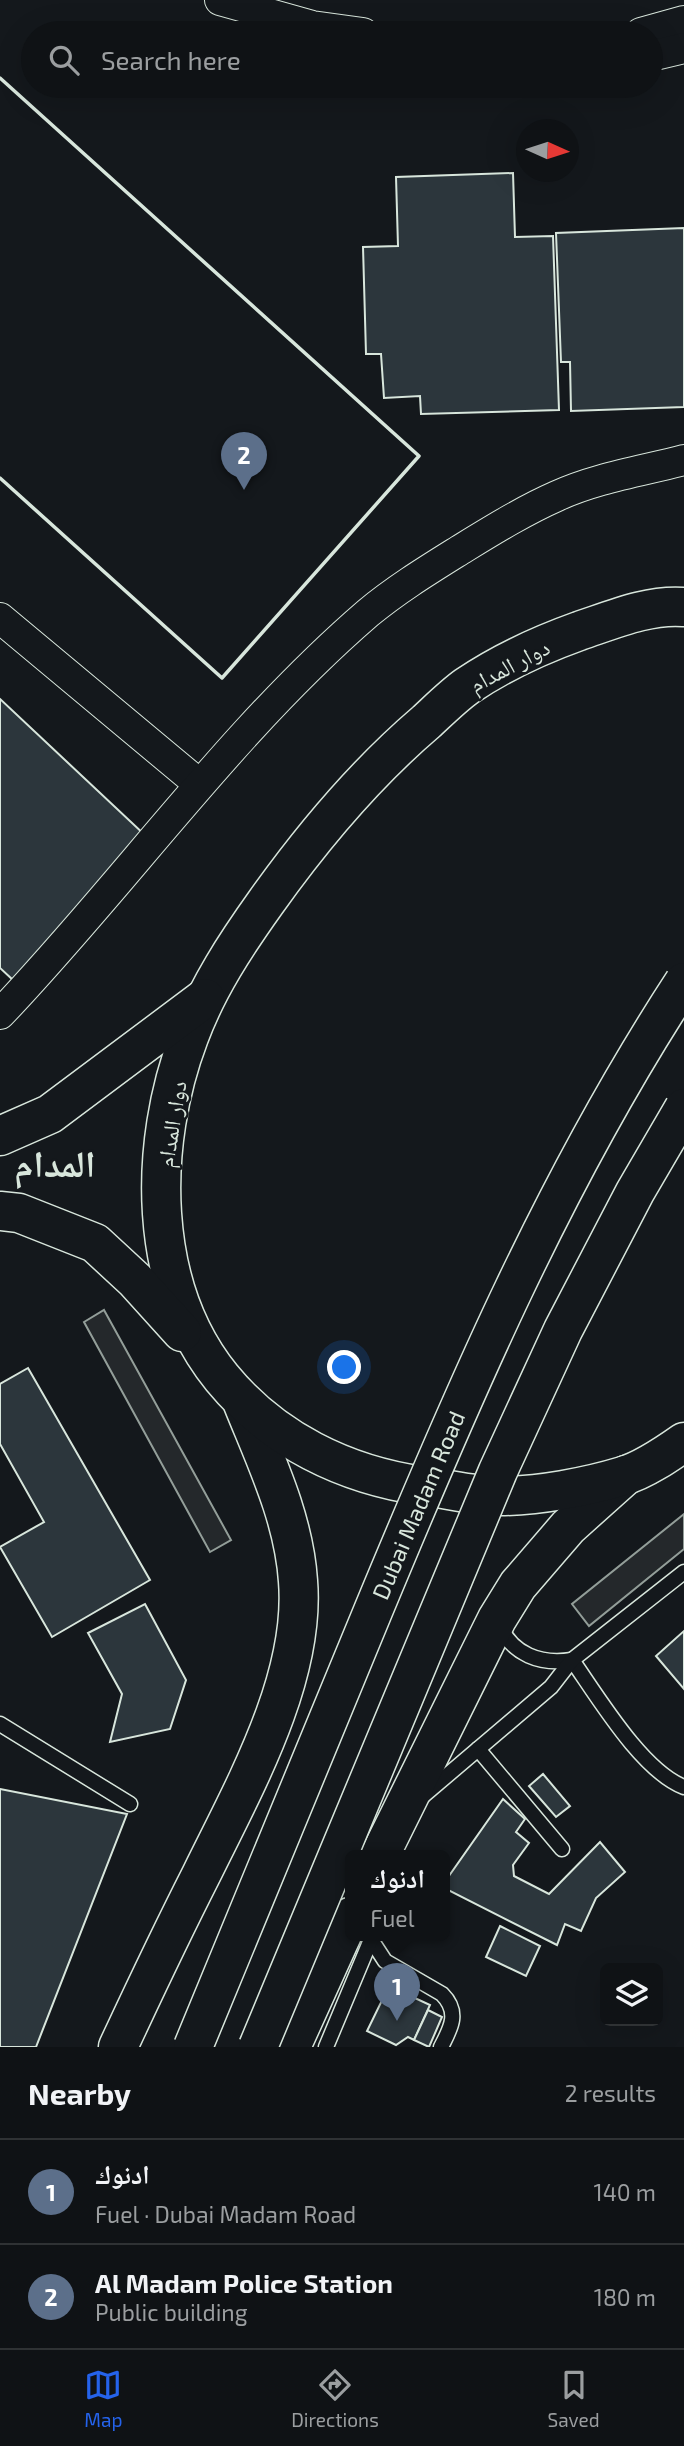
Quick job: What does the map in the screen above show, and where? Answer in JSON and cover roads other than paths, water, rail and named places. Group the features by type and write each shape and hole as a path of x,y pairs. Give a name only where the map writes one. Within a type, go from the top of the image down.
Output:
{"main road":[{"name":"دوار المدام","path":"678,604 611,620 559,638 466,687 400,744 342,804 306,846 231,952 189,1037 174,1089 164,1139 162,1188 165,1240 173,1286 204,1355 243,1404 289,1438 342,1466 402,1483 499,1496 561,1489 626,1475 684,1442"},
{"name":"Dubai Madam Road","path":"193,2047 441,1448 507,1300 580,1157 684,982"},
{"path":"0,1136 50,1114 210,994"},
{"path":"258,2047 498,1471 564,1330 635,1192 684,1108"},
{"path":"0,1211 19,1213 95,1244 135,1280 204,1355"},
{"path":"118,2047 258,1759 287,1676 296,1628 299,1582 291,1532 243,1404"},
{"path":"382,1850 497,1619 519,1585 568,1527 626,1475"},
{"path":"290,2047 357,1941"}],"street":[{"path":"220,0 292,21"},
{"path":"663,27 684,21"},
{"path":"663,53 684,48"},
{"path":"0,1014 55,956 199,784 323,653 370,611 411,581 503,523 558,495 684,460"},
{"path":"0,618 199,784"}],"lane":[{"path":"399,1816 551,1687 572,1660 684,1572"},
{"path":"497,1619 513,1646 526,1655 541,1661 572,1660"},
{"path":"572,1660 644,1757 684,1787"},
{"path":"0,1724 130,1804"},
{"path":"478,1749 562,1849"},
{"path":"326,2047 360,1941"},
{"path":"370,1941 385,1961 449,2000 454,2017 441,2047"}],"place":[{"name":"Al Madam Police Station","path":"244,490"},
{"name":"ادنوك","path":"397,2021"}],"district":[{"name":"المدام","path":"55,1162"}]}
